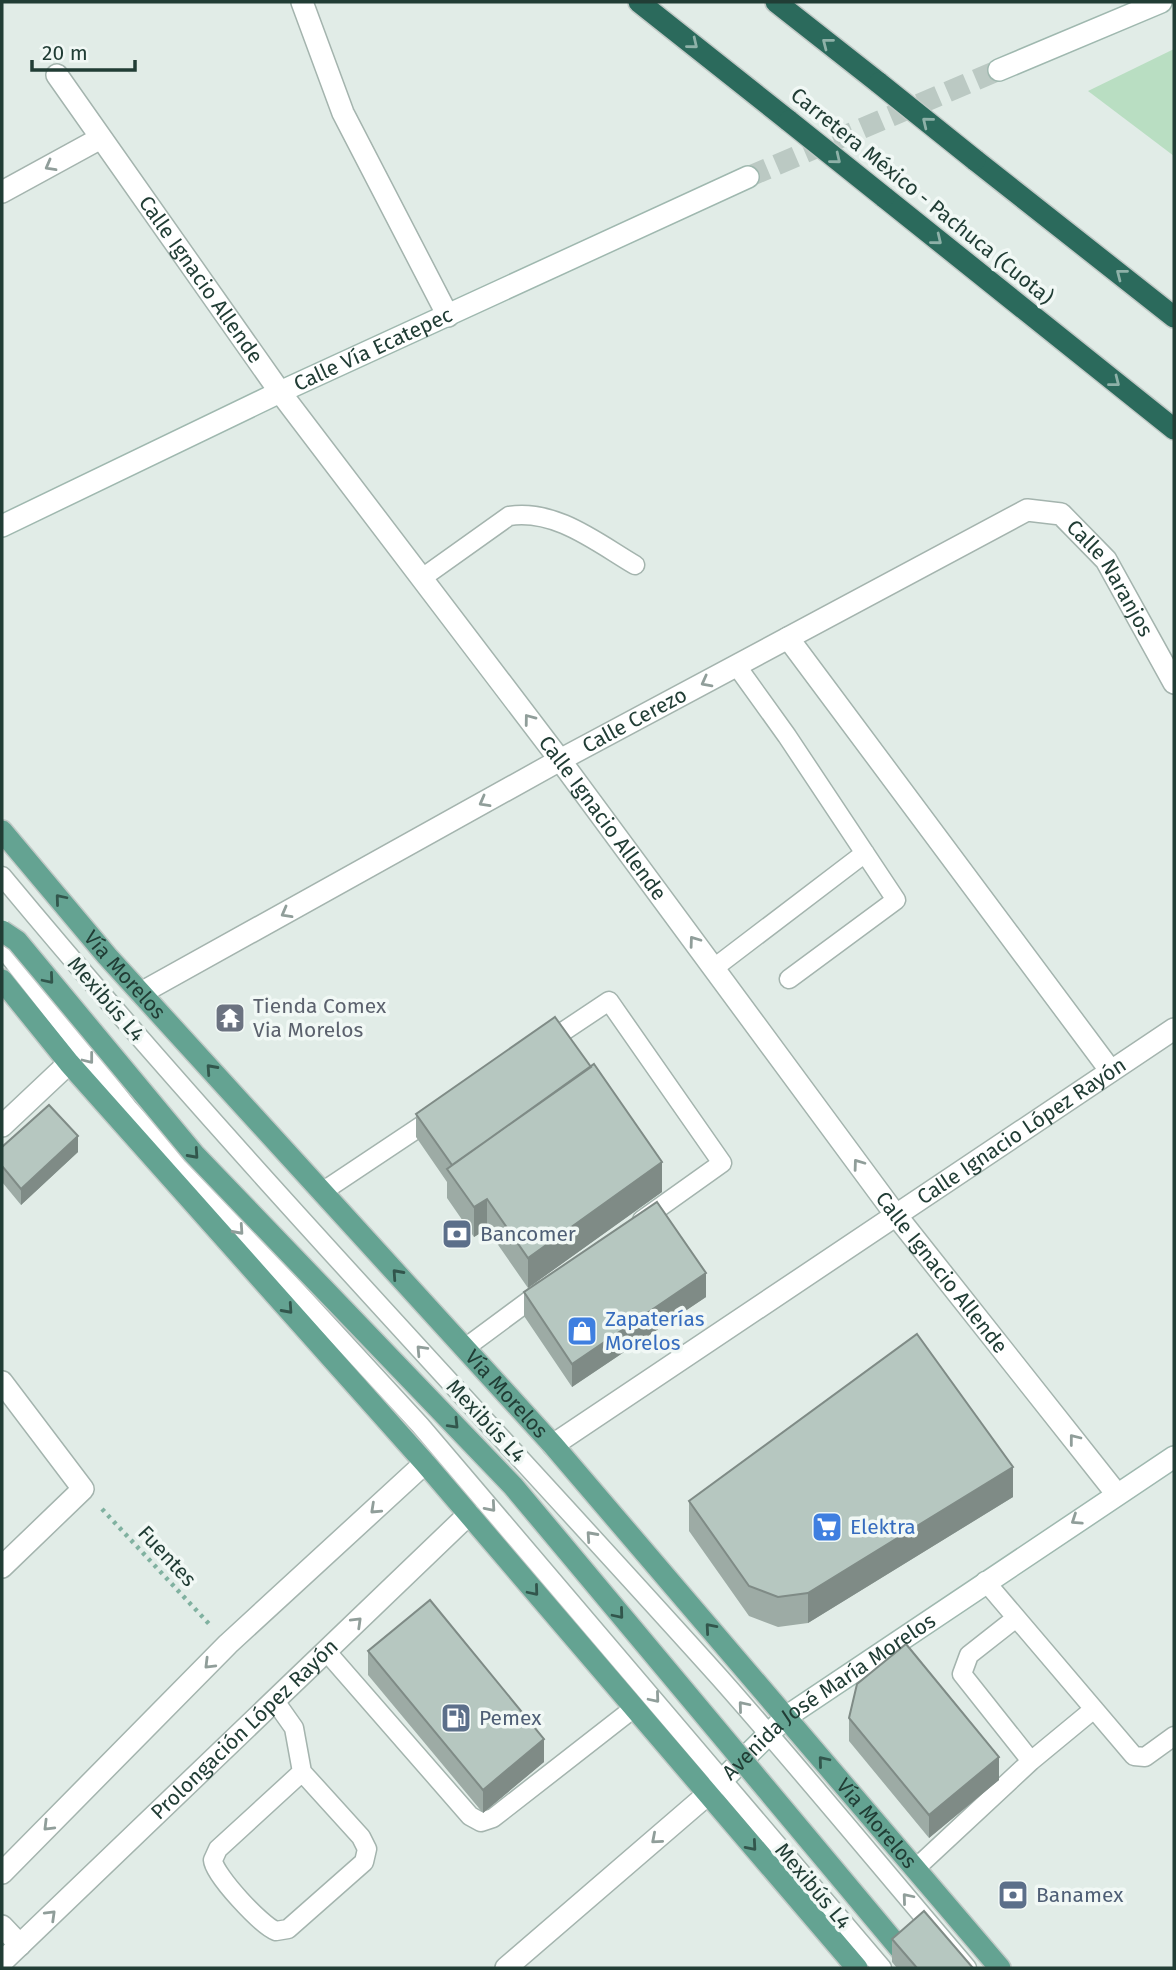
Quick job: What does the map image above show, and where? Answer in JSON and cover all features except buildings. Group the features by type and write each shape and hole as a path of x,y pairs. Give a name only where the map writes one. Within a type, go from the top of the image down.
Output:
{"highway":[{"name":"Carretera México - Pachuca (Cuota)","path":"639,2 1174,429"},
{"path":"776,2 1174,317"}],"main road":[{"name":"Vía Morelos","path":"2,831 141,993 553,1445 1000,1968"},
{"path":"2,931 17,941 194,1154 513,1486 916,1968"},
{"path":"2,980 69,1063 425,1463 634,1708 716,1787 857,1968"}],"street":[{"path":"302,2 343,113 448,316"},
{"path":"999,70 1161,2"},
{"name":"Calle Ignacio Allende","path":"57,75 99,139 281,393 560,760 895,1214 1116,1493"},
{"path":"2,192 99,139"},
{"name":"Calle Vía Ecatepec","path":"2,526 281,393 748,177"},
{"name":"Calle Cerezo","path":"141,993 560,760 1027,510 1061,514"},
{"name":"Calle Naranjos","path":"1061,514 1105,560 1174,683"},
{"path":"788,638 1110,1070"},
{"name":"Calle Ignacio López Rayón","path":"553,1445 1174,1029"},
{"path":"2,1126 69,1063"},
{"path":"2,1382 83,1489 2,1567"},
{"name":"Avenida José María Morelos","path":"506,1968 716,1787 786,1717 1116,1493 1174,1457"},
{"path":"2,1873 228,1644 425,1463"},
{"name":"Prolongación López Rayón","path":"2,1962 469,1514"},
{"path":"2,1926 20,1945"}],"lane":[{"path":"422,578 509,516 523,514 555,519 635,565"},
{"path":"736,666 896,900 789,979"},
{"path":"714,968 865,853"},
{"name":"Mexibús L4","path":"2,876 94,987 303,1222 768,1735 967,1968"},
{"name":"Mexibús L4","path":"2,947 128,1108 420,1425 716,1787 882,1968"},
{"path":"528,1055 609,1001 722,1163 624,1234"},
{"path":"322,1192 448,1108"},
{"path":"465,1348 558,1280"},
{"path":"985,1581 1129,1751 1140,1758 1174,1736"},
{"path":"1016,1618 969,1655 962,1674 1031,1761"},
{"path":"326,1651 470,1816 481,1822 493,1818 634,1708"},
{"path":"275,1701 294,1728 302,1772 365,1842 366,1856 364,1862 288,1929 276,1931 265,1924 217,1872 213,1860 218,1849 302,1772"},
{"path":"915,1869 1031,1761 1094,1709"}],"path":[{"name":"Fuentes","path":"83,1489 228,1644"}],"green space":[{"path":"1174,49 1174,156 1088,91"}],"tunnel":[{"path":"748,177 999,70"}],"place":[{"name":"Tienda Comex Via Morelos","path":"230,1018"},
{"name":"Bancomer","path":"457,1234"},
{"name":"Zapaterías Morelos","path":"582,1331"},
{"name":"Elektra","path":"827,1527"},
{"name":"Pemex","path":"456,1718"},
{"name":"Banamex","path":"1013,1895"}]}
